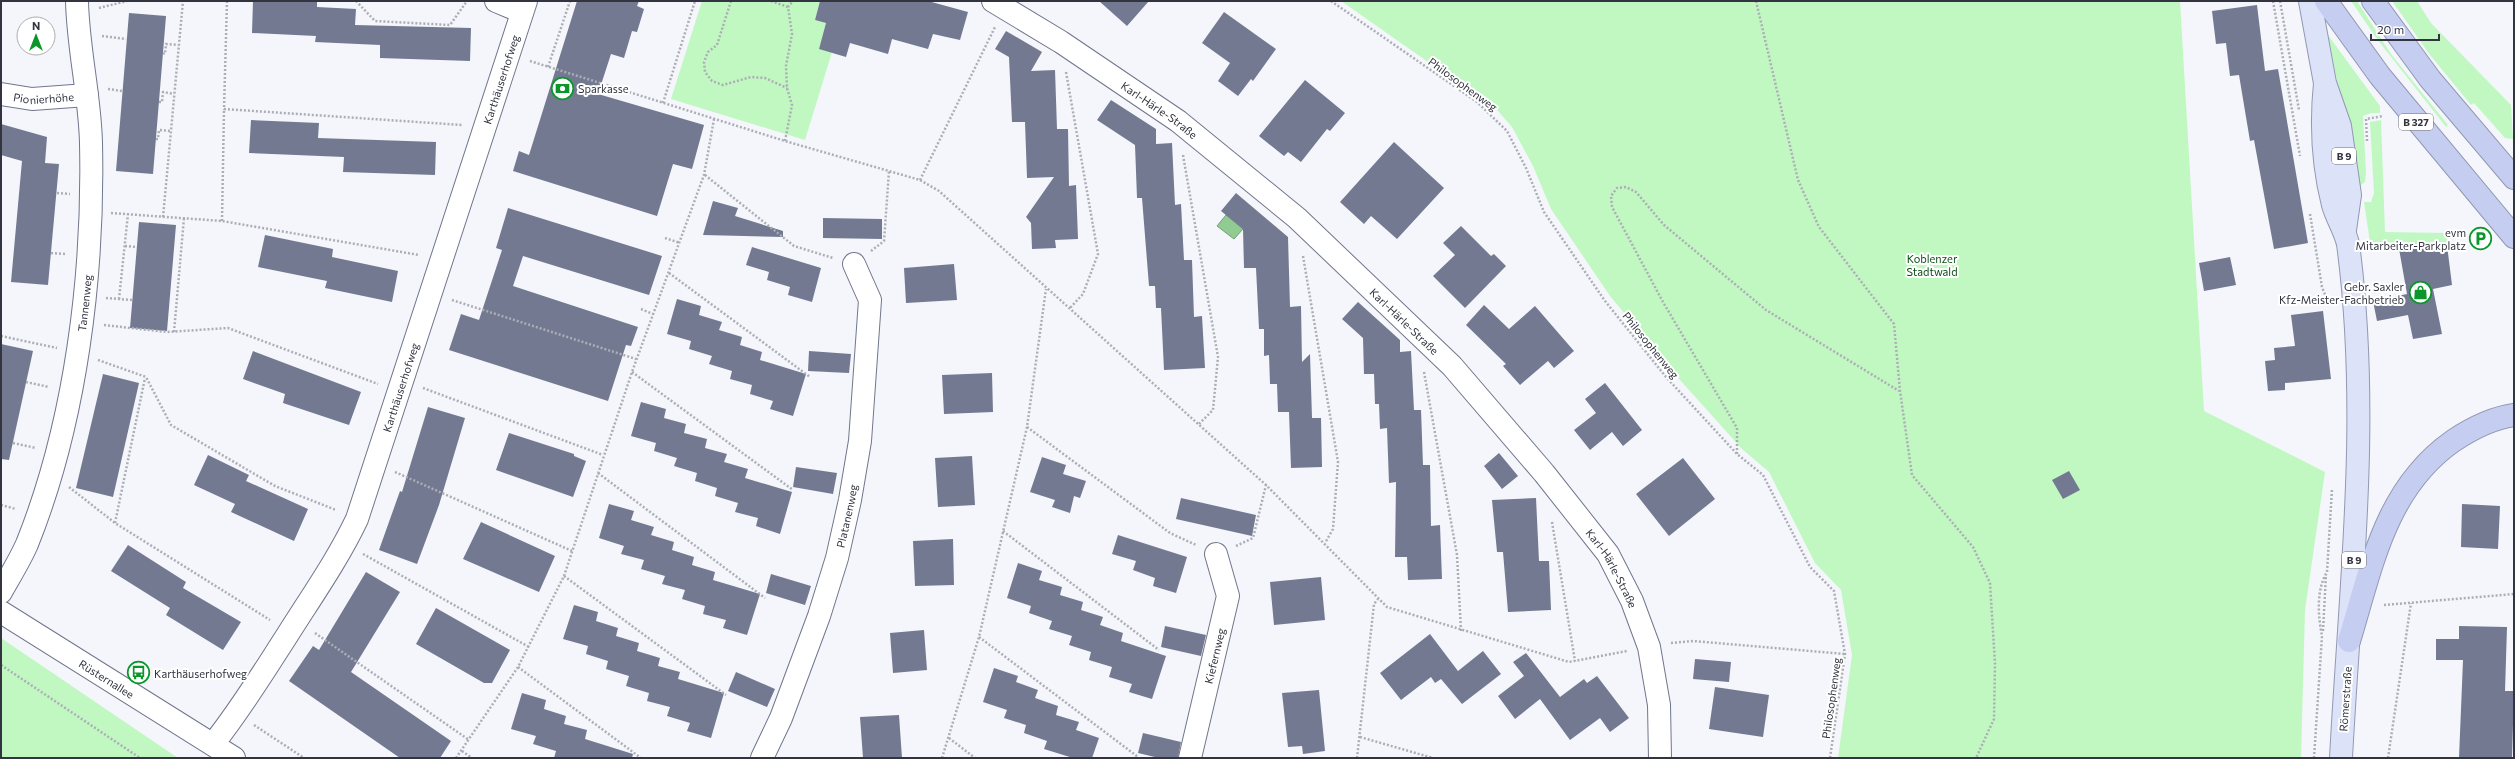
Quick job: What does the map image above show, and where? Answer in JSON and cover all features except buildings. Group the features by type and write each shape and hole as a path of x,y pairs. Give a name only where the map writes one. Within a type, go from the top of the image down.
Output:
{"highway":[{"name":"B 327","path":"2326,1 2380,76 2514,238"},
{"path":"2373,1 2393,31 2459,115 2514,178"},
{"path":"2349,640 2385,526 2409,483 2441,450 2463,434 2484,424 2514,415"}],"main road":[{"name":"B 9","path":"2310,1 2325,83 2323,128 2331,197 2335,213 2345,230 2355,311 2359,392 2356,524 2349,640"},
{"name":"Römerstraße","path":"2341,758 2349,640"}],"street":[{"name":"Tannenweg","path":"1,592 27,545 52,474 78,352 82,322 90,212 91,142 76,1"},
{"path":"496,1 524,6"},
{"name":"Karl-Härle-Straße","path":"999,4 1061,42 1178,121 1296,218 1452,366 1544,473 1608,554 1632,601 1649,647 1659,705 1660,758"},
{"name":"Karthäuserhofweg","path":"213,744 237,714 293,626 345,543 356,519 376,463 483,127 524,6"},
{"name":"Pionierhöhe","path":"1,94 32,99 87,95"},
{"name":"Platanenweg","path":"762,758 781,718 819,616 837,558 850,500 860,441 870,300 854,264"},
{"name":"Kiefernweg","path":"1190,758 1228,596 1216,554"},
{"name":"Rüsternallee","path":"1,612 213,744"},
{"path":"213,744 234,758"}],"path":[{"path":"163,217 183,1"},
{"path":"222,221 227,1"},
{"path":"356,1 375,21 450,25 467,1"},
{"path":"548,67 570,1"},
{"path":"663,103 695,1"},
{"path":"731,1 717,44 708,52 704,62 705,72 712,81 724,85 751,77 765,78 787,88"},
{"path":"771,1 788,7"},
{"path":"785,141 792,105 787,88 786,66 792,34 788,7 793,1"},
{"name":"Philosophenweg","path":"1331,1 1478,102 1493,115 1507,131 1526,168 1544,212 1605,301 1666,377 1737,454 1763,475 1810,567 1834,591 1845,654 1830,758"},
{"path":"1756,1 1798,180 1819,227 1894,324 1900,391 1912,475 1973,547 1990,583 1995,664 1994,719 1976,758"},
{"path":"2273,1 2301,162"},
{"path":"920,180 999,4"},
{"path":"1061,42 1098,254 1083,294 1069,309"},
{"path":"163,53 165,54 166,44 179,44"},
{"path":"508,54 785,141 920,180 938,191 1266,485 1325,543 1386,607 1461,631 1569,662 1649,647 1693,641 1845,654"},
{"path":"159,102 162,102 162,92 174,94"},
{"path":"224,109 483,127"},
{"path":"456,758 518,667 564,576 636,359 704,175 714,119"},
{"path":"1178,121 1218,357 1213,410 1199,424"},
{"path":"156,139 158,139 159,130 171,131"},
{"path":"704,175 794,246 854,264 884,241 889,171"},
{"path":"1737,454 1737,428 1662,302 1612,207 1611,196 1617,188 1626,187 1636,192 1664,225 1766,310 1900,391"},
{"path":"2309,208 2322,287 2333,314"},
{"path":"90,212 222,221 441,259"},
{"path":"120,299 128,214"},
{"path":"174,332 184,218"},
{"path":"1296,218 1338,462 1333,529 1325,543"},
{"path":"665,238 680,243"},
{"path":"125,246 137,248"},
{"path":"669,273 810,377"},
{"path":"942,758 979,637 1027,427 1046,288"},
{"path":"430,293 636,359"},
{"path":"642,310 653,314"},
{"path":"82,322 130,329 174,332 228,328 603,455"},
{"path":"2,335 78,352 146,377 171,425 275,486 356,519"},
{"path":"1424,369 1457,555 1461,631"},
{"path":"632,372 793,490"},
{"path":"115,523 146,377"},
{"path":"1027,427 1170,533 1216,554 1254,538 1266,485"},
{"path":"376,463 572,551"},
{"path":"598,473 765,598"},
{"path":"52,474 115,523 293,626 469,740"},
{"path":"2314,758 2322,636 2319,621 2321,581 2326,572 2332,488"},
{"path":"1552,520 1575,661"},
{"path":"1003,531 1159,650"},
{"path":"345,543 528,647"},
{"path":"564,576 726,695"},
{"path":"2384,605 2514,594"},
{"path":"1357,758 1374,604 1378,599"},
{"path":"2388,758 2411,603"},
{"path":"979,637 1138,757"},
{"path":"1,665 140,758"},
{"path":"518,667 641,758"},
{"path":"247,720 304,758"},
{"path":"1360,736 1433,758"},
{"path":"949,738 975,758"},
{"path":"462,750 472,758"}],"green space":[{"path":"702,1 820,1 815,20 826,23 819,49 832,52 805,140 671,99"},
{"name":"Koblenzer Stadtwald","path":"1341,1 2180,1 2204,411 2325,472 2305,610 2301,758 1838,758 1852,655 1841,590 1815,563 1769,472 1742,449 1671,370 1610,296 1551,209 1533,166 1512,127 1498,111"},
{"path":"2351,1 2357,1 2391,54 2448,125 2446,127 2377,39"},
{"path":"2392,1 2417,1 2431,23 2511,105 2513,139 2505,138 2474,103 2471,105 2430,55"},
{"path":"2328,35 2380,106 2380,113 2371,113 2363,116 2366,173 2365,182 2358,187"},
{"path":"2381,120 2385,232 2448,233 2449,244 2370,242 2364,202 2371,202 2374,193 2370,122"},
{"path":"1,638 178,758 1,758"}],"shaded area":[{"path":"1226,215 1243,229 1234,239 1217,226"}],"place":[{"name":"Sparkasse","path":"562,88"},
{"name":"evm Mitarbeiter-Parkplatz","path":"2481,238"},
{"name":"Gebr. Saxler Kfz-Meister-Fachbetrieb","path":"2420,292"},
{"name":"Karthäuserhofweg","path":"139,673"}]}
